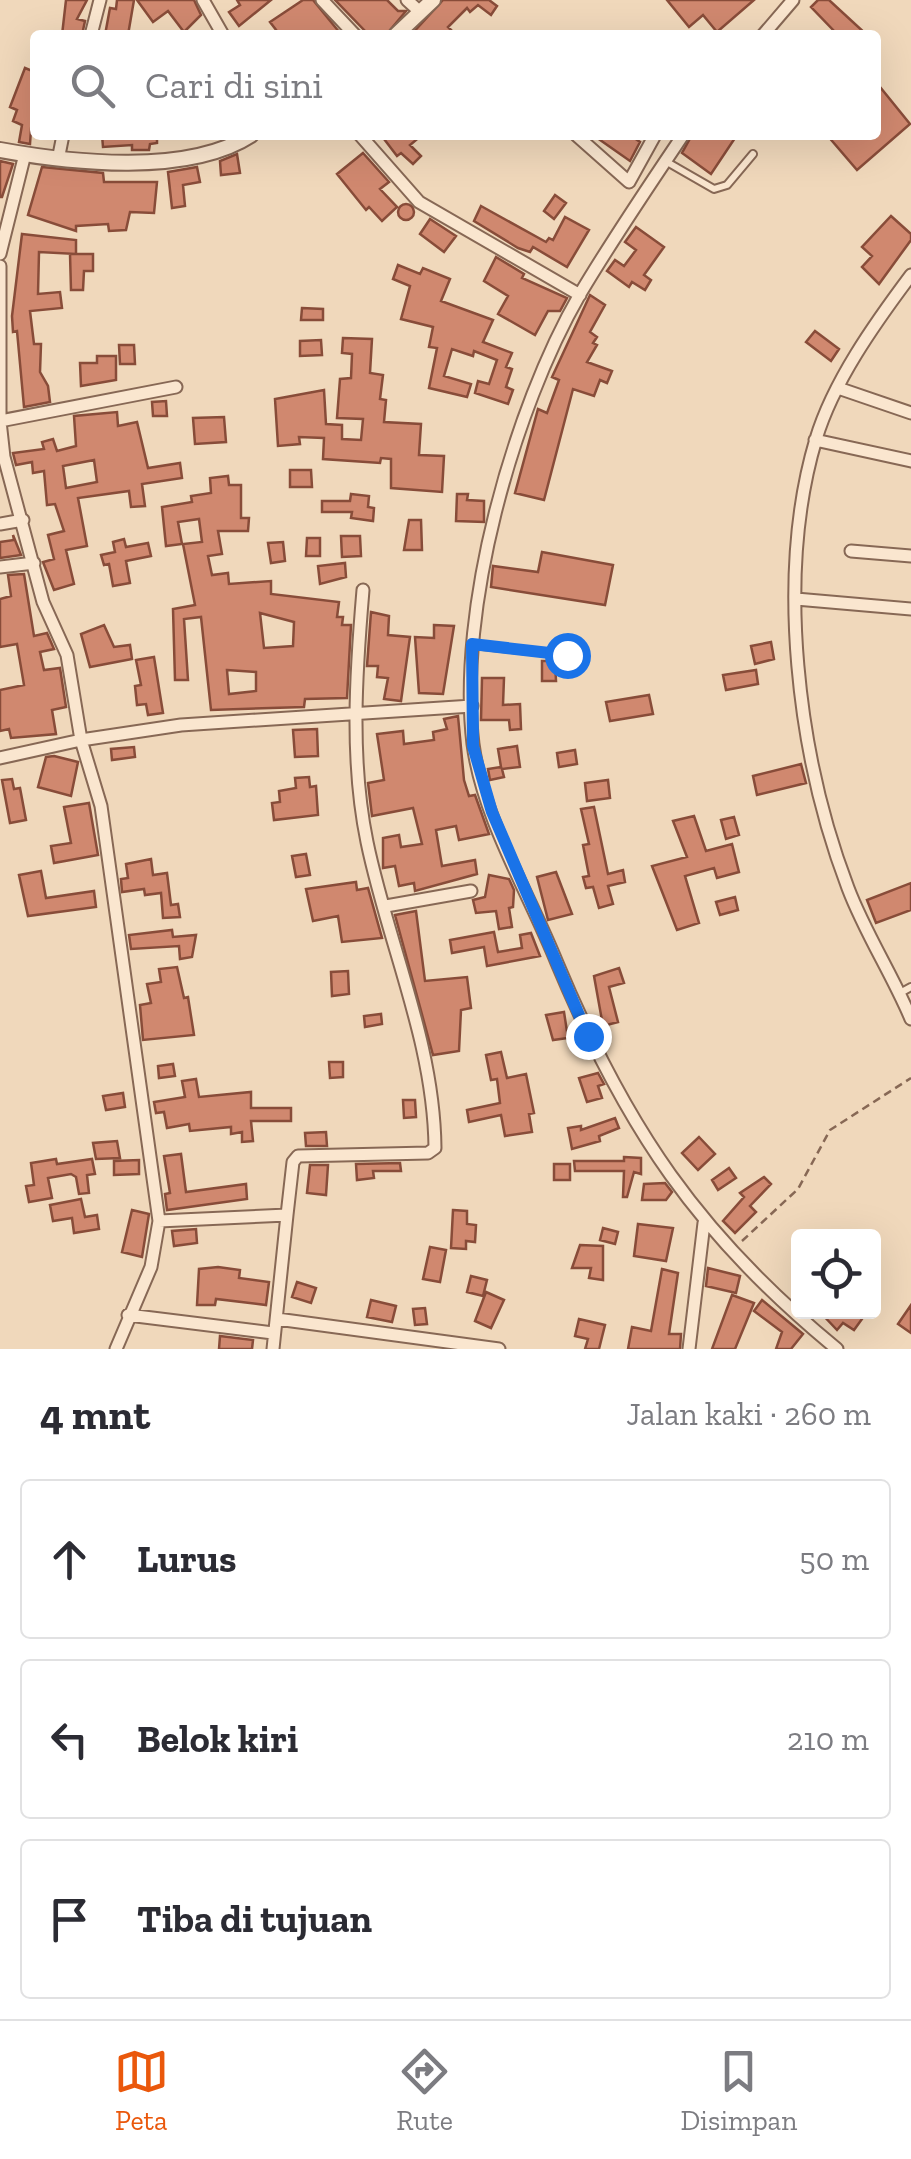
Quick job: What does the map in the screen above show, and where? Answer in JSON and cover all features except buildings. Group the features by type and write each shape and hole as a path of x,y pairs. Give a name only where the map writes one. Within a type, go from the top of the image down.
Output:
{"street":[{"path":"92,30 100,0"},
{"path":"203,0 220,30"},
{"path":"322,0 350,30"},
{"path":"399,30 413,5 434,0"},
{"path":"767,30 793,0"},
{"path":"59,155 62,140"},
{"path":"0,150 157,161 209,152 239,140"},
{"path":"364,140 419,202 580,295"},
{"path":"582,140 629,182 652,140"},
{"path":"680,140 580,295 548,359 507,474 481,579 472,644 473,746 492,812 588,1036 643,1137 730,1252 838,1349"},
{"path":"0,254 25,154"},
{"path":"0,266 0,421 4,457 43,602 66,655 82,740 101,806 159,1221 151,1267 116,1349"},
{"path":"911,275 838,388 816,440 804,496 796,599 807,736 823,812 850,892 906,990 911,1018"},
{"path":"0,421 176,386"},
{"path":"838,388 911,412"},
{"path":"816,440 911,461"},
{"path":"0,524 23,520"},
{"path":"851,551 911,556"},
{"path":"0,568 34,563"},
{"path":"273,1349 296,1156 435,1150 430,1090 360,805 362,590"},
{"path":"796,599 911,610"},
{"path":"0,758 180,725 472,706"},
{"path":"386,906 471,891"},
{"path":"159,1221 288,1215"},
{"path":"689,1349 704,1222"},
{"path":"128,1316 273,1333"},
{"path":"277,1318 499,1349"}],"lane":[{"path":"666,161 714,188 727,185 753,154"},
{"path":"472,644 567,655"}],"path":[{"path":"730,1252 798,1190 830,1130 911,1078"}],"route":[{"path":"567,655 472,644 473,746 492,812 588,1036"}]}
